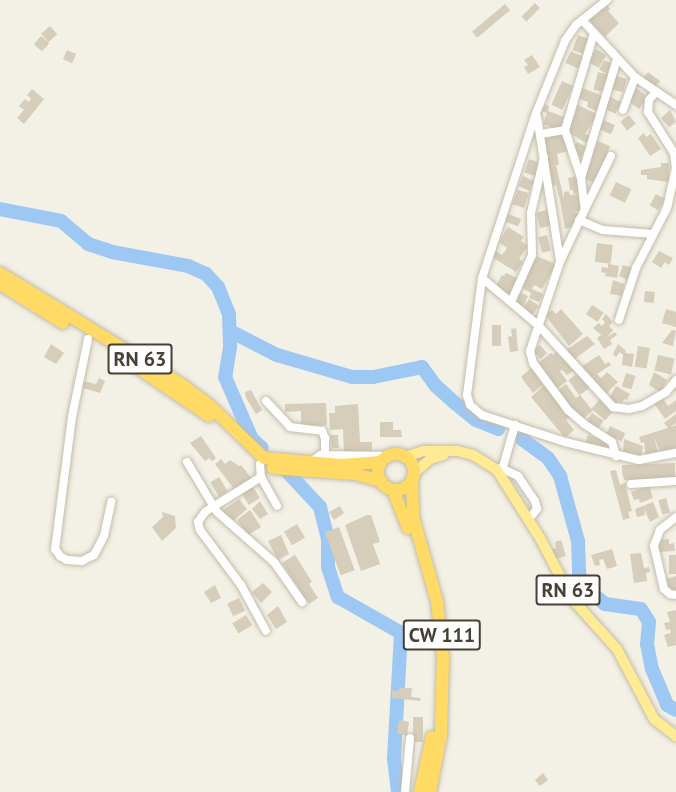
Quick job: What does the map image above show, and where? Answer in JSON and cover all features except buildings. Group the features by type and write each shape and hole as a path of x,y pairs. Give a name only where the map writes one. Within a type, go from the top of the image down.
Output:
{"highway":[{"name":"RN 63","path":"0,273 185,387 210,406 256,452 264,467"},
{"name":"RN 63","path":"0,284 199,408 264,467"},
{"path":"264,467 300,465 356,465 397,454 405,457 412,464 413,477 405,488 393,490 381,481 350,473 300,465"},
{"path":"381,481 378,472 385,459"},
{"name":"CW 111","path":"413,477 413,517 438,607 444,657 439,749 430,792"},
{"name":"CW 111","path":"393,490 402,507 414,549 430,612 435,643 433,727 428,763 420,792"}],"main road":[{"name":"RN 63","path":"458,451 482,459 501,472 572,599 622,657 647,710 662,727 676,736"},
{"path":"405,457 424,452 458,451"},
{"path":"413,477 430,459 458,451"}],"street":[{"path":"607,0 582,20 566,41 536,113 482,278 468,400 477,412 615,456 645,459 676,453"},
{"path":"582,20 634,77 676,105"},
{"path":"585,209 581,178 565,130 592,49 594,33"},
{"path":"581,178 617,59"},
{"path":"623,110 634,77"},
{"path":"619,320 636,268 668,208 676,168 674,153 648,112 647,106 655,93"},
{"path":"536,113 560,262"},
{"path":"540,134 565,130"},
{"path":"610,156 560,262 531,346 533,363 574,416 612,441 615,456"},
{"path":"511,303 532,255 531,213 544,157"},
{"path":"579,220 603,230 653,234"},
{"path":"482,278 539,326 594,389 618,409 629,409 653,401 676,380"},
{"path":"88,339 72,417 55,549 60,556 67,560 82,561 94,555 105,532 111,501"},
{"path":"266,401 290,427 322,431 325,454"},
{"path":"501,472 515,425"},
{"path":"300,465 315,456 325,454 385,459"},
{"path":"187,462 221,517 274,562 302,602"},
{"path":"266,631 241,585 200,530 199,518 264,467 278,506"},
{"path":"631,484 676,481"},
{"path":"676,517 660,530 654,546 664,589 676,595"},
{"path":"405,792 410,738"}],"waterway":[{"path":"0,209 61,221 88,244 112,252 188,266 206,274 218,287 229,314 230,347 225,377 252,439 262,448"},
{"path":"230,331 277,355 352,377 373,377 422,367 436,386 455,403 476,420 498,429"},
{"path":"522,439 548,458 560,476 578,541 579,575 589,591 605,604 641,609 649,622 647,644 652,669 667,705 676,710"},
{"path":"281,465 320,507 328,540 328,567 338,597 401,633 394,759 398,792"}]}
